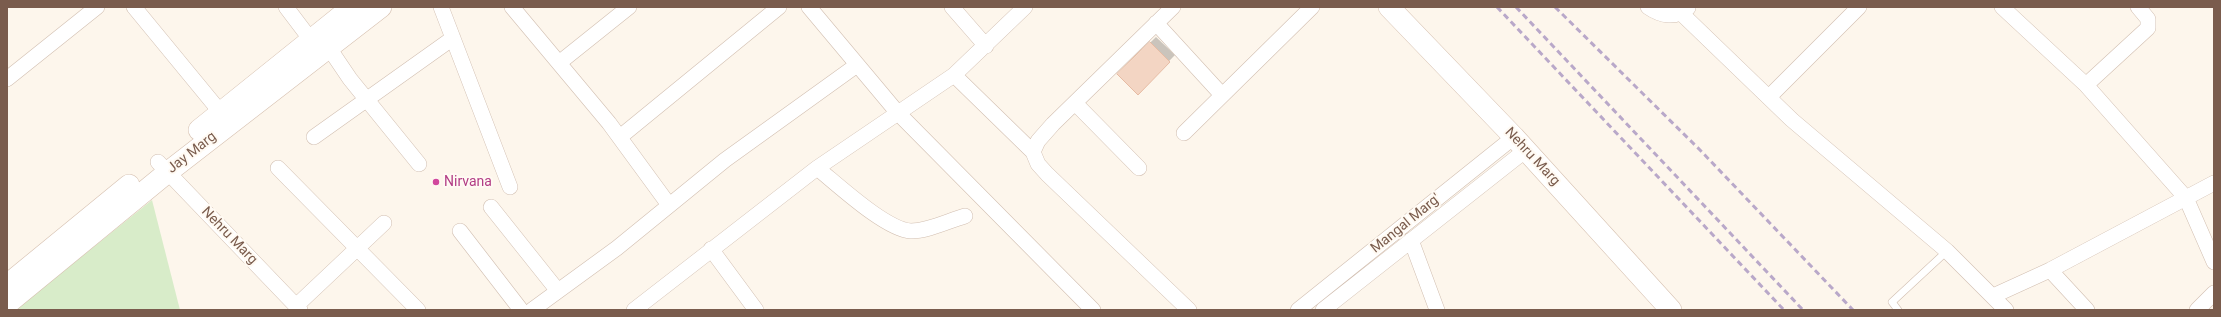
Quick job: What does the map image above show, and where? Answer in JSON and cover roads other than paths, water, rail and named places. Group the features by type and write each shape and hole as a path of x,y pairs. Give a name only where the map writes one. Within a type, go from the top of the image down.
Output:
{"main road":[{"name":"Jay Marg","path":"320,44 352,7"},
{"name":"Jay Marg","path":"7,285 163,167 320,44 381,7"},
{"name":"Nehru Marg","path":"1389,7 1520,144 1671,310"},
{"name":"Jay Marg","path":"7,304 163,167"}],"street":[{"path":"7,79 97,7"},
{"path":"134,7 225,118"},
{"path":"286,7 320,44 419,164"},
{"path":"441,7 510,187"},
{"path":"512,7 620,137 668,205"},
{"path":"559,63 628,7"},
{"path":"620,137 779,7"},
{"path":"809,7 897,112 1093,310"},
{"path":"952,7 986,46"},
{"path":"634,310 817,168 897,112 954,75 1025,7"},
{"path":"1033,152 1038,141 1173,7"},
{"path":"1184,133 1312,7"},
{"path":"1648,7 1663,15 1685,10 1792,120 1947,251 2006,310"},
{"path":"1769,97 1859,7"},
{"path":"2002,7 2086,85 2186,198 2214,262"},
{"path":"2086,85 2148,28 2148,19 2138,7"},
{"path":"1156,23 1222,95"},
{"path":"314,137 453,38"},
{"path":"532,310 617,248 725,160 857,65"},
{"path":"954,75 1033,152 1038,164 1047,174 1189,310"},
{"path":"1075,103 1139,168"},
{"path":"1323,310 1411,240 1520,144"},
{"name":"Mangal Marg'","path":"1298,310 1520,144"},
{"name":"Nehru Marg","path":"163,167 298,308"},
{"path":"278,168 418,310"},
{"path":"817,168 874,214 903,230 922,229 965,216"},
{"path":"1993,296 2050,270 2214,182"},
{"path":"491,207 558,291"},
{"path":"298,308 384,223"},
{"path":"460,231 521,310"},
{"path":"1411,240 1437,310"},
{"path":"712,249 756,310"},
{"path":"2050,270 2087,310"},
{"path":"2197,310 2214,293"}],"lane":[{"path":"1898,310 1892,302 1947,251"}],"railway":[{"path":"1497,7 1784,310"},
{"path":"1516,7 1803,310"},
{"path":"1555,7 1700,150 1853,310"}],"place":[{"name":"Nirvana","path":"436,182"}]}
